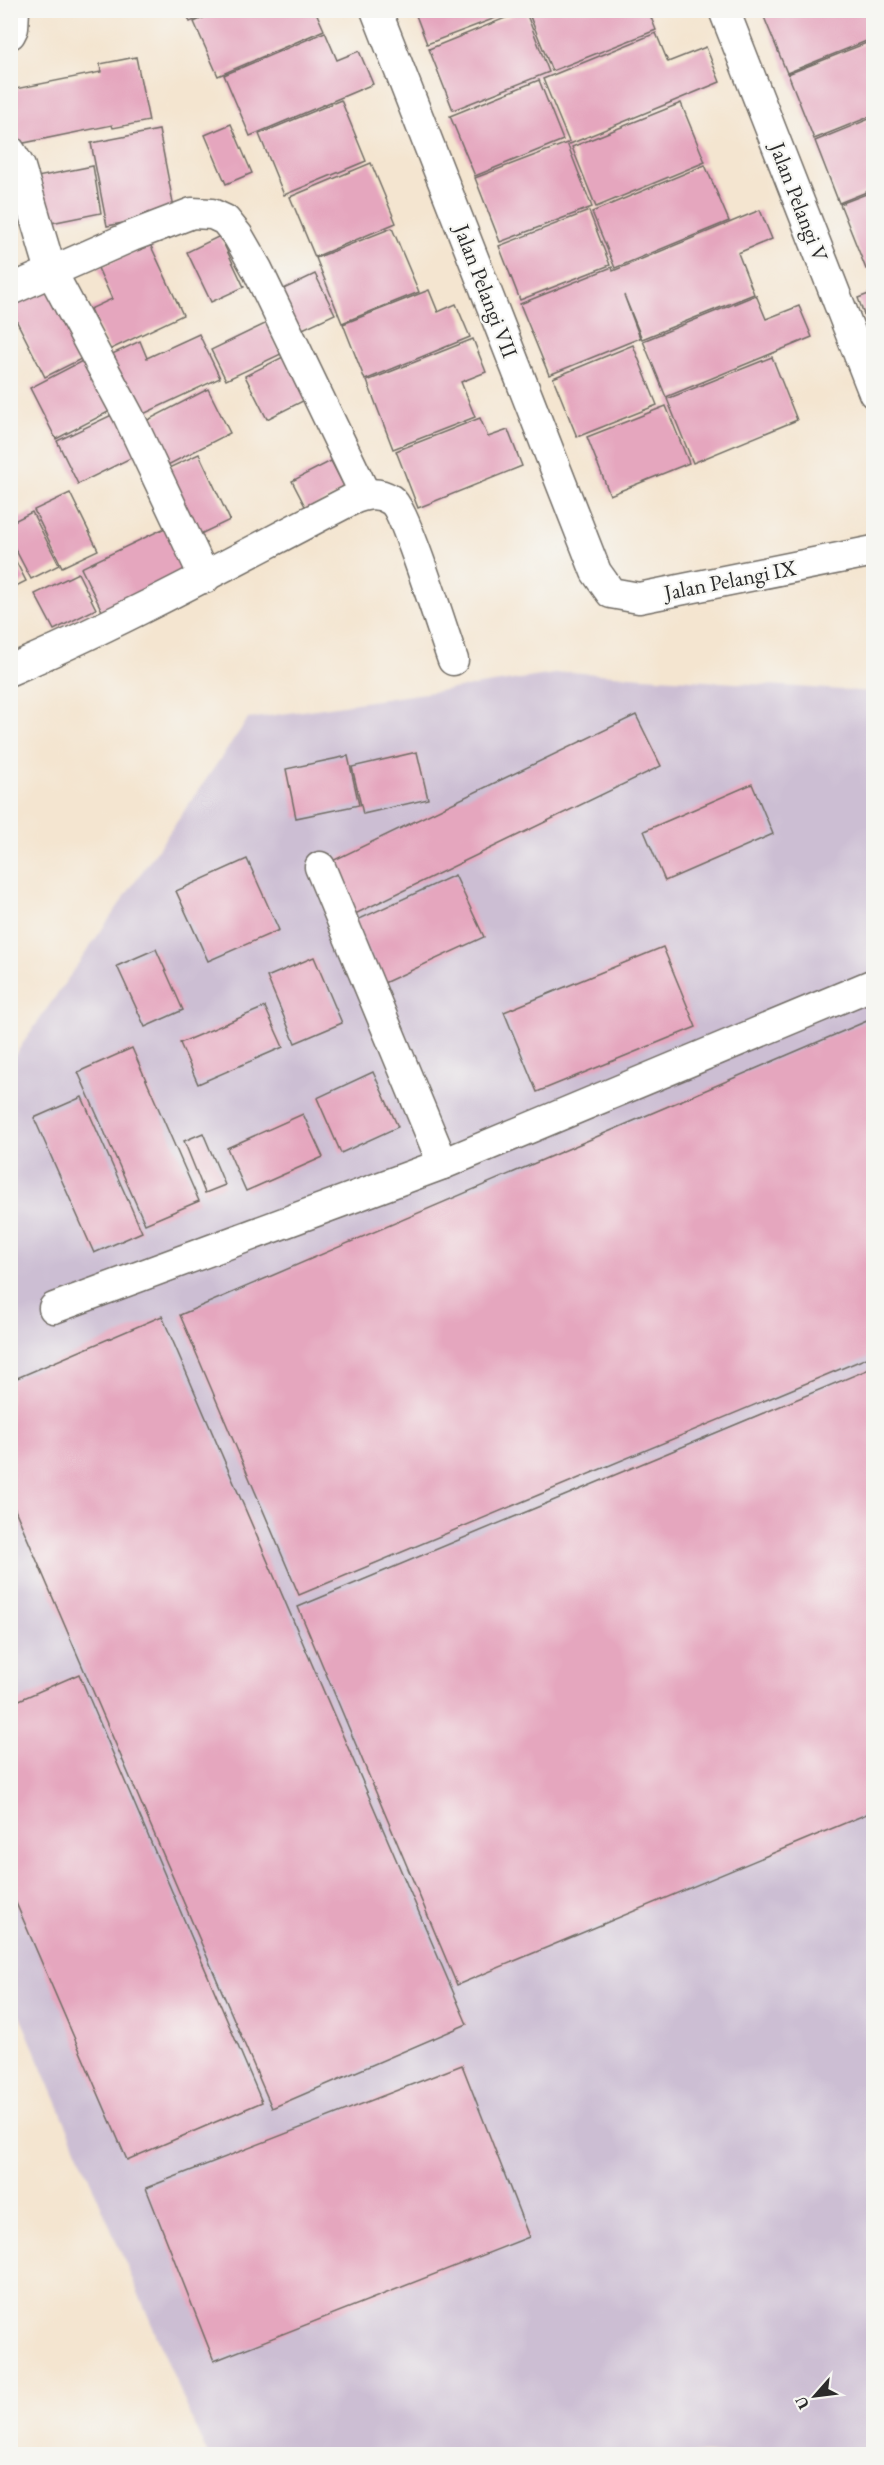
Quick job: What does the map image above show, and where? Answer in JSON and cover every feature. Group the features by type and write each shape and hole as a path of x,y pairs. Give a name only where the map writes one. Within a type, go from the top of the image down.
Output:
{"street":[{"path":"10,34 13,28 14,10"},
{"name":"Jalan Pelangi VII","path":"376,10 596,572"},
{"name":"Jalan Pelangi V","path":"724,10 873,393"},
{"path":"10,150 20,167 51,271 128,415 206,578"},
{"path":"10,290 132,236 192,213 212,214 225,220 238,236 257,269 365,494"},
{"path":"10,670 76,642 206,578 290,531 365,494 375,494 393,501 405,522 453,660"},
{"name":"Jalan Pelangi IX","path":"596,572 611,593 639,598 873,551"},
{"path":"320,867 444,1164"},
{"path":"54,1308 444,1164 873,984"}],"shaded area":[{"path":"568,672 873,692 873,2454 207,2454 11,1995 10,1062 248,719"}],"building":[{"path":"185,10 216,10 190,22"},
{"path":"221,10 315,10 324,30 218,76 194,22"},
{"path":"414,10 514,10 514,11 427,44"},
{"path":"525,10 549,72 453,110 429,49"},
{"path":"537,10 648,10 656,30 552,71 529,14"},
{"path":"779,10 874,10 874,38 787,73 764,17"},
{"path":"325,32 337,60 359,51 373,84 250,136 224,75"},
{"path":"656,33 668,62 706,47 720,82 570,144 543,79"},
{"path":"874,40 874,115 814,139 788,74"},
{"path":"136,57 149,121 113,128 112,125 14,145 10,128 10,90 101,72 100,64"},
{"path":"539,80 563,140 475,176 450,116"},
{"path":"341,100 366,161 284,195 259,134"},
{"path":"681,103 705,162 596,207 572,147"},
{"path":"874,117 874,189 839,203 815,141"},
{"path":"231,124 252,173 226,184 205,135"},
{"path":"159,130 175,213 107,226 91,143"},
{"path":"567,143 592,207 500,242 475,178"},
{"path":"371,163 396,223 315,257 290,197"},
{"path":"705,165 729,221 615,268 592,212"},
{"path":"93,166 101,213 41,225 32,178"},
{"path":"874,191 874,266 866,269 840,204"},
{"path":"760,210 772,239 738,253 754,294 642,339 624,295 640,338 549,375 520,304 612,267 613,271"},
{"path":"589,211 610,265 520,300 499,246"},
{"path":"392,228 419,292 342,323 316,258"},
{"path":"220,236 244,287 211,302 187,252"},
{"path":"150,244 183,315 109,350 90,309 112,299 98,268"},
{"path":"10,253 18,286 10,287"},
{"path":"315,274 335,314 292,334 273,294"},
{"path":"49,278 89,355 45,377 10,308 10,297"},
{"path":"429,290 438,312 456,304 470,337 365,380 343,324"},
{"path":"874,292 874,339 873,339 858,298"},
{"path":"756,295 766,319 799,306 812,337 666,397 643,341"},
{"path":"267,323 281,354 226,380 211,350"},
{"path":"199,334 220,378 137,417 108,356 140,341 147,358"},
{"path":"473,339 486,372 461,382 475,417 393,449 367,381"},
{"path":"633,345 657,405 577,437 553,378"},
{"path":"287,355 309,398 267,419 245,376"},
{"path":"90,357 116,408 56,439 30,388"},
{"path":"772,357 797,420 693,463 667,399"},
{"path":"208,389 230,433 160,469 138,425"},
{"path":"666,406 689,463 610,495 587,437"},
{"path":"118,412 139,454 78,484 57,441"},
{"path":"480,418 488,437 508,430 522,466 418,508 396,451"},
{"path":"199,454 230,520 192,538 160,472"},
{"path":"331,461 346,490 307,510 292,481"},
{"path":"70,493 98,550 62,567 34,510"},
{"path":"32,512 59,565 31,579 10,539 10,523"},
{"path":"167,527 191,576 105,617 81,568"},
{"path":"10,550 26,581 10,589"},
{"path":"78,573 96,609 54,630 35,594"},
{"path":"636,715 661,766 353,915 328,863"},
{"path":"417,752 428,799 363,814 352,767"},
{"path":"348,756 359,805 296,818 286,769"},
{"path":"752,784 773,834 665,881 644,831"},
{"path":"247,859 279,930 208,961 176,891"},
{"path":"455,875 484,937 384,983 355,921"},
{"path":"663,947 696,1027 537,1092 504,1012"},
{"path":"156,949 183,1010 145,1027 117,966"},
{"path":"314,957 342,1023 295,1043 267,977"},
{"path":"265,1007 283,1047 198,1084 180,1043"},
{"path":"874,1018 874,1355 299,1595 180,1315"},
{"path":"132,1048 199,1201 145,1224 78,1072"},
{"path":"373,1072 398,1127 341,1153 317,1098"},
{"path":"82,1097 142,1232 94,1253 34,1118"},
{"path":"303,1114 323,1157 246,1191 227,1148"},
{"path":"203,1133 225,1185 205,1193 184,1141"},
{"path":"162,1316 467,2024 272,2108 10,1498 10,1381"},
{"path":"874,1367 874,1811 457,1985 298,1607"},
{"path":"79,1674 262,2102 127,2160 10,1889 10,1704"},
{"path":"462,2065 529,2237 214,2361 146,2188"}]}
